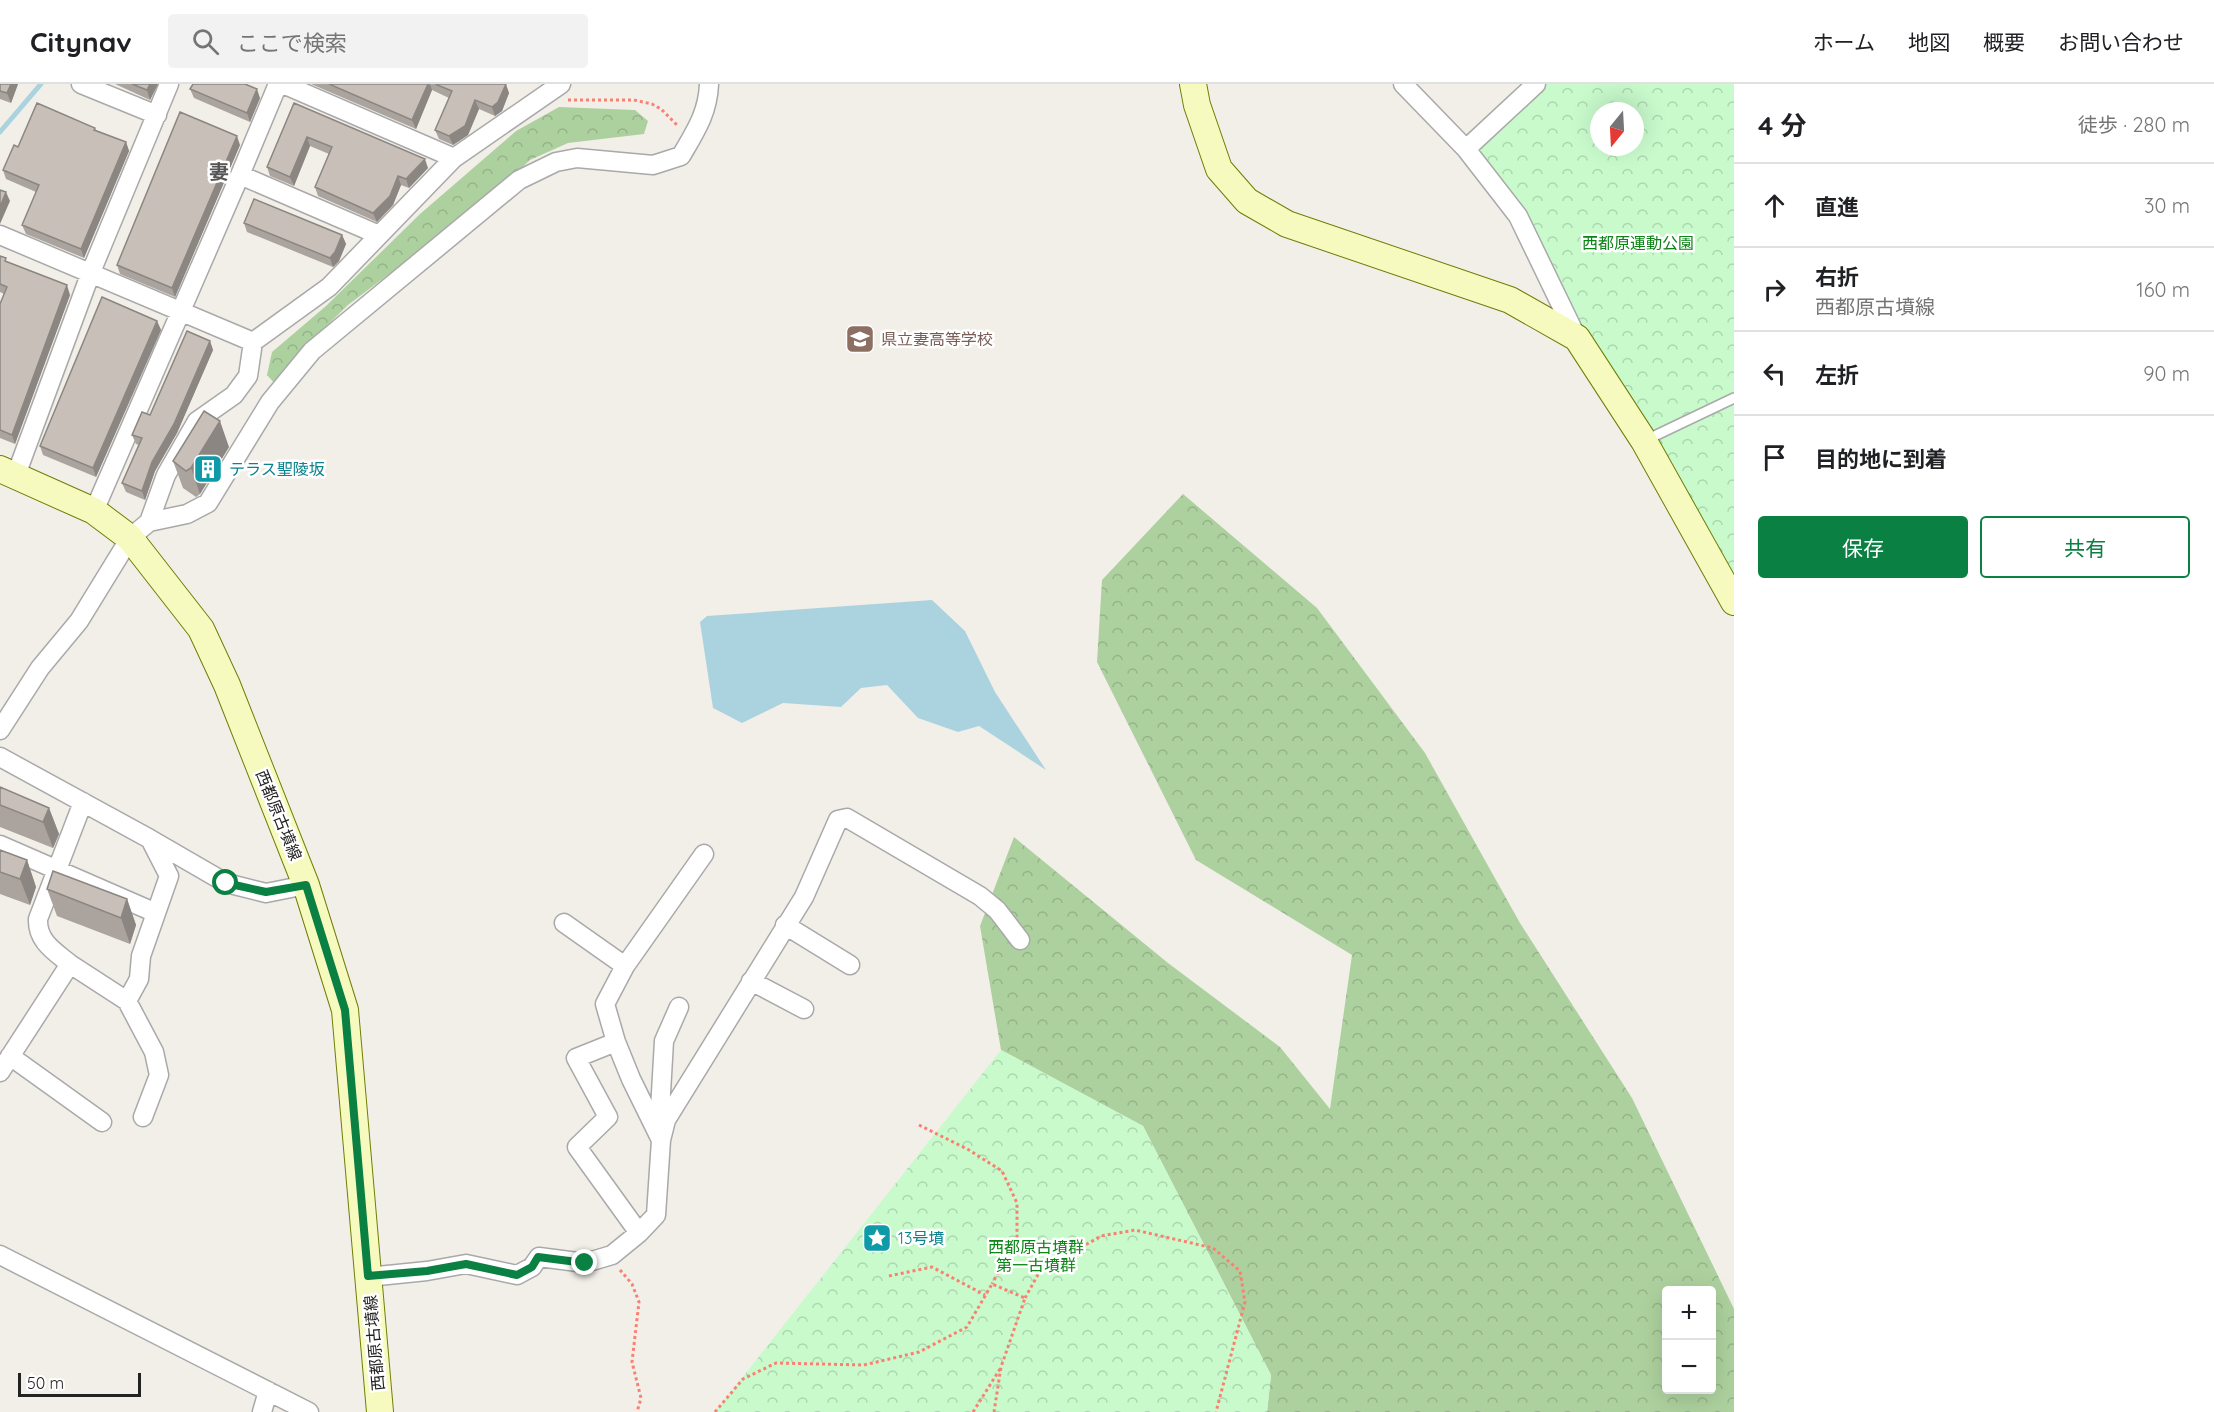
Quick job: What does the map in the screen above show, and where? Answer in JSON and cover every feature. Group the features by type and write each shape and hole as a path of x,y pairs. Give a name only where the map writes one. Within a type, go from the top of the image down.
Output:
{"main road":[{"path":"1193,84 1197,105 1219,169 1246,201 1287,224 1510,300 1577,338 1644,441 1734,602"},
{"name":"西都原古墳線","path":"8,472 140,530 201,628 227,685 306,885 345,1010 380,1412"}],"street":[{"path":"81,84 157,115"},
{"path":"8,472 170,84"},
{"path":"94,511 278,84"},
{"path":"283,84 454,158"},
{"path":"140,530 187,514 208,503 270,402 312,351 519,180 556,162 577,158 653,165 681,156 702,121 708,99 709,84"},
{"path":"1403,84 1466,149 1518,216 1577,338"},
{"path":"1466,149 1536,84"},
{"path":"0,730 40,668 79,621 140,530 166,475 197,421 234,395 248,376 253,342 328,287 454,158 559,85"},
{"path":"240,175 379,235"},
{"path":"0,235 253,342"},
{"path":"0,757 226,883 266,892 306,885"},
{"path":"83,802 38,919 38,930 49,946 70,964 127,1000 154,1052 159,1076 143,1117"},
{"path":"368,1276 427,1271 466,1264 517,1275 532,1267 538,1257 585,1263 612,1255 639,1233 656,1215 661,1140 666,1120 804,897 838,820 847,819 980,896 997,910 1020,940"},
{"path":"127,1000 139,979 141,956 169,876 150,839"},
{"path":"0,845 156,913"},
{"path":"661,1140 630,1079 605,1004 625,966 704,854"},
{"path":"564,923 625,966"},
{"path":"785,925 850,964"},
{"path":"70,964 5,1064 102,1122"},
{"path":"751,981 804,1009"},
{"path":"666,1120 660,1110 664,1041 679,1007"},
{"path":"616,1042 576,1058 608,1118 577,1147 639,1233"},
{"path":"0,1255 309,1412"},
{"path":"262,1412 268,1390"}],"lane":[{"path":"1644,441 1734,398"}],"path":[{"path":"559,85 570,101 634,100 652,104 662,109 691,139"},
{"path":"716,1412 743,1379 776,1363 864,1365 919,1352 967,1327 1017,1237 1017,1203 1002,1171 969,1150 918,1125"},
{"path":"994,1412 1001,1367 1025,1298 1040,1271 1101,1236 1135,1230 1213,1248 1240,1271 1245,1302 1216,1412"},
{"path":"612,1255 622,1274 632,1284 639,1302 632,1362 641,1398 638,1412"},
{"path":"889,1276 932,1267 985,1295"},
{"path":"992,1284 1025,1298"},
{"path":"973,1412 1001,1367"}],"green space":[{"name":"西都原運動公園","path":"1536,84 1734,84 1734,602 1518,216 1466,149"},
{"path":"559,107 635,110 648,121 644,134 568,143 530,160 490,198 348,305 299,353 276,385 267,375 272,352 326,306 420,214 516,131"},
{"path":"1183,494 1317,608 1425,753 1520,923 1632,1098 1734,1309 1734,1412 1267,1412 1271,1375 1143,1126 1001,1050 980,926 1014,837 1168,963 1280,1047 1330,1109 1352,955 1196,860 1097,662 1102,580"},
{"name":"西都原古墳群 第一古墳群","path":"1001,1050 1143,1126 1271,1375 1267,1412 715,1412"}],"water":[{"path":"932,600 965,631 995,692 1046,770 979,726 958,732 918,718 887,685 861,688 841,707 783,703 742,723 713,708 700,622 707,616"}],"building":[{"path":"0,84 11,84 7,93 0,91"},
{"path":"132,84 150,84 147,90"},
{"path":"193,84 245,84 257,89 247,113 190,89"},
{"path":"329,84 428,84 412,120"},
{"path":"435,84 506,84 498,102 492,107 475,100 465,126 449,136 435,130 452,91"},
{"path":"37,103 95,128 94,130 126,142 81,249 22,225 39,185 3,170 14,145 18,147"},
{"path":"294,103 425,159 406,179 398,176 390,196 373,213 315,187 332,147 307,137 290,177 267,167"},
{"path":"180,112 237,136 172,288 117,265"},
{"path":"0,190 6,192 0,207"},
{"path":"254,199 342,235 335,252 330,258 244,223"},
{"path":"0,256 6,258 5,261 67,285 12,435 0,430 0,304 7,287 0,284"},
{"path":"102,297 157,321 93,468 40,446"},
{"path":"187,331 210,341 174,424 152,462 142,491 122,483 142,438 132,435 142,412 150,415"},
{"path":"204,411 220,421 191,468 186,471 173,461"},
{"path":"0,787 49,808 43,822 0,805"},
{"path":"0,850 27,860 20,879 0,872"},
{"path":"53,871 127,899 121,918 47,889"}],"waterway":[{"path":"0,132 41,84"}],"place":[{"name":"県立妻高等学校","path":"860,339"},
{"name":"テラス聖陵坂","path":"208,469"},
{"name":"13号墳","path":"877,1238"}],"district":[{"name":"妻","path":"219,172"}],"route":[{"path":"226,883 266,892 306,885 345,1010 368,1276 427,1271 466,1264 517,1275 532,1267 538,1257 585,1263"}]}
